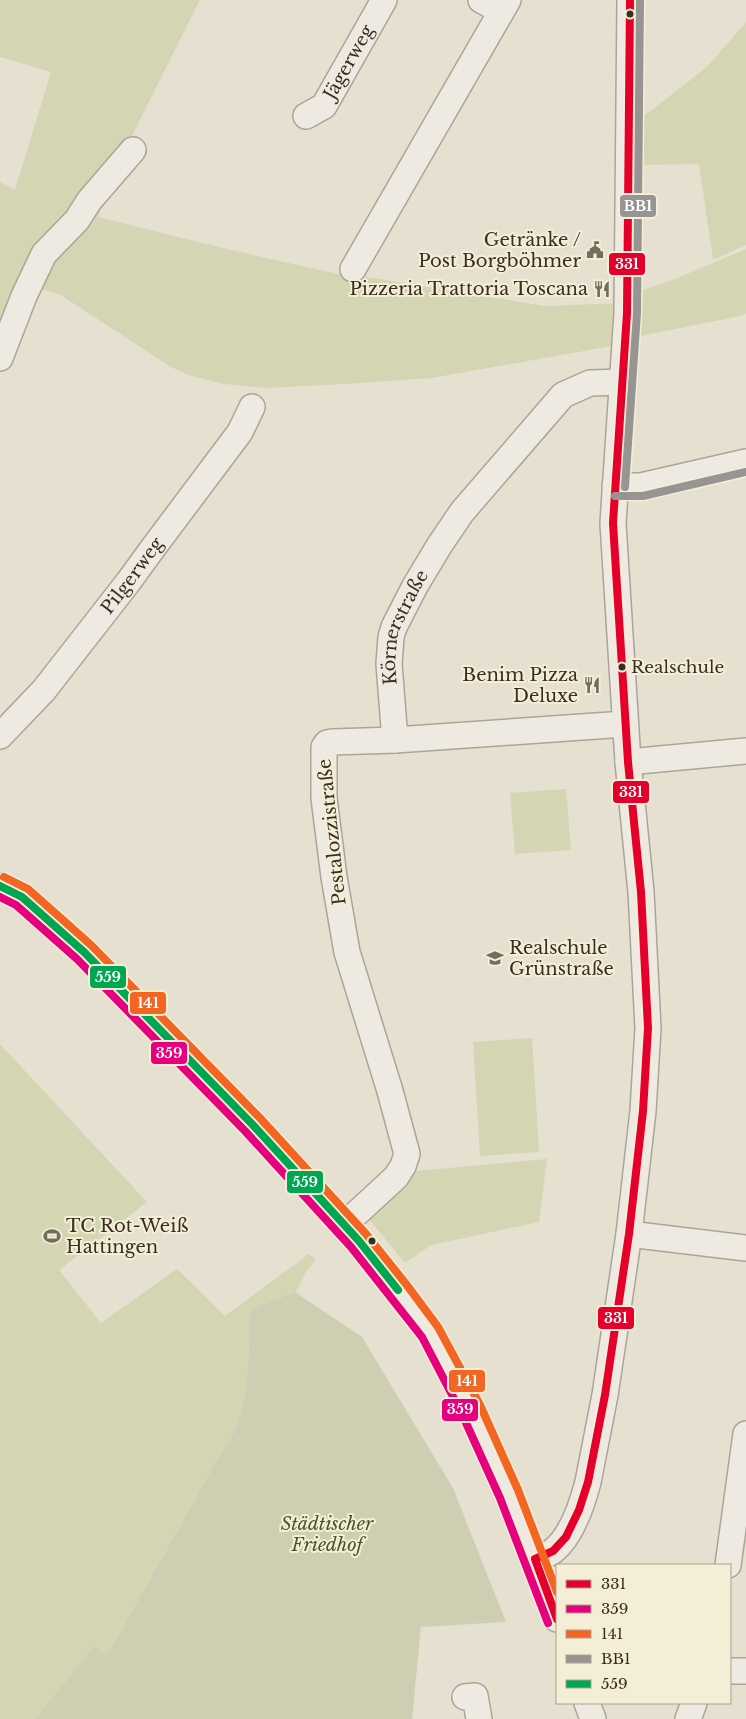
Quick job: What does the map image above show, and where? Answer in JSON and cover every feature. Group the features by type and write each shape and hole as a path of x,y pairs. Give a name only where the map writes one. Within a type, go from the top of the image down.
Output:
{"street":[{"name":"Jägerweg","path":"306,116 324,106 384,0"},
{"path":"535,1559 552,1551 571,1530 584,1498 604,1400 629,1234 641,1136 648,1028 641,892 625,724 613,524 627,295 630,0"},
{"path":"354,269 497,4"},
{"path":"0,358 24,296 44,254 77,220 88,201 133,150"},
{"name":"Körnerstraße","path":"395,740 389,664 391,637 394,627 415,586 439,546 462,512 563,395 590,383 622,382"},
{"name":"Pilgerweg","path":"0,736 44,690 129,581 240,432 252,407"},
{"path":"615,486 641,486 746,462"},
{"path":"395,740 625,724"},
{"name":"Pestalozzistraße","path":"344,1225 396,1177 406,1160 406,1154 393,1100 347,952 334,877 324,798 323,750 326,744 332,742 395,740"},
{"path":"628,762 746,751"},
{"path":"0,886 22,897 84,952 252,1124 344,1225 398,1290 430,1332 471,1410 535,1559 556,1615"},
{"path":"629,1234 746,1248"},
{"path":"728,1564 746,1434"},
{"path":"731,1671 746,1671"},
{"path":"465,1697 476,1696 479,1719"},
{"path":"587,1704 593,1719"},
{"path":"688,1719 694,1704"}],"green space":[{"path":"0,0 200,0 131,138 98,217 343,275 367,277 544,306 623,303 623,344 432,378 265,388 224,384 188,375 171,367 59,294 24,285 0,350 0,182 15,190 51,72 0,57"},
{"path":"746,22 746,245 713,260 699,164 634,165 635,123 707,67"},
{"path":"746,249 746,313 740,316 635,337 635,293 675,279"},
{"path":"566,789 571,850 515,854 510,793"},
{"path":"532,1038 539,1152 480,1156 473,1042"},
{"path":"0,1044 147,1202 59,1270 101,1323 177,1269 225,1316 309,1254 316,1260 306,1272 296,1292 250,1310 247,1381 240,1417 233,1433 109,1652 100,1652 95,1647 35,1719 0,1719"},
{"path":"547,1159 539,1222 431,1245 405,1263 368,1218 416,1171"},
{"name":"Städtischer Friedhof","path":"295,1292 362,1337 453,1488 506,1622 421,1627 412,1719 35,1719 95,1646 100,1652 109,1652 233,1433 240,1417 247,1381 250,1310"}],"transit line":[{"name":"331","path":"535,1559 553,1551 566,1537 579,1510 588,1482 605,1395 629,1234 643,1111 648,1028 641,892 628,762 613,523 627,313 630,0"},
{"name":"BB1","path":"625,487 637,313 640,0"},
{"name":"BB1","path":"615,496 643,496 746,472"},
{"name":"141","path":"4,877 28,889 91,945 259,1117 366,1234 406,1284 438,1327 480,1405 518,1490 556,1589"},
{"name":"559","path":"0,886 22,897 84,952 252,1124 359,1241 398,1290"},
{"name":"359","path":"0,897 16,905 77,959 245,1131 351,1247 422,1337 462,1414 500,1498 548,1623"},
{"name":"331","path":"535,1559 556,1616"}],"place":[{"name":"Getränke / Post Borgböhmer","path":"595,250"},
{"name":"Pizzeria Trattoria Toscana","path":"602,289"},
{"name":"Realschule","path":"622,667"},
{"name":"Benim Pizza Deluxe","path":"592,685"},
{"name":"Realschule Grünstraße","path":"495,958"},
{"name":"TC Rot-Weiß Hattingen","path":"52,1236"}]}
